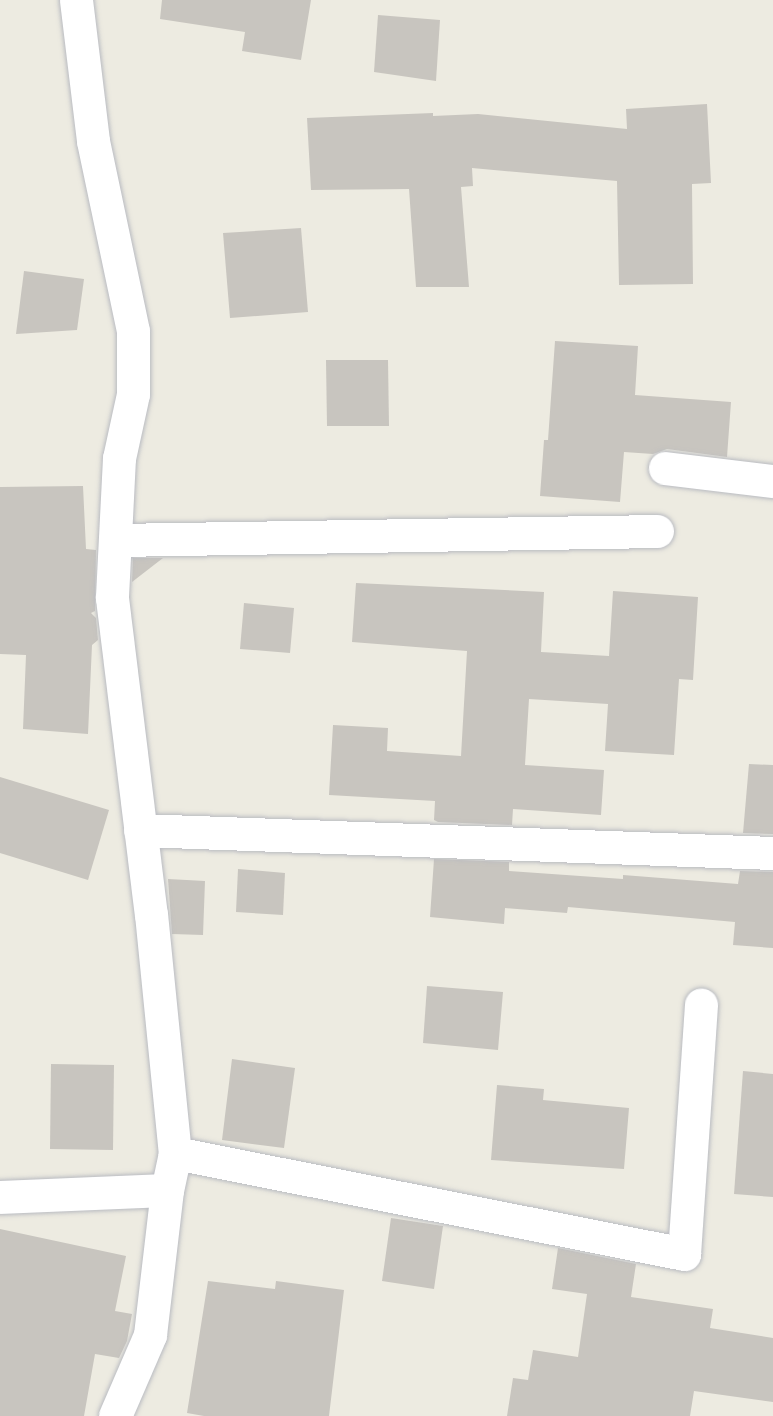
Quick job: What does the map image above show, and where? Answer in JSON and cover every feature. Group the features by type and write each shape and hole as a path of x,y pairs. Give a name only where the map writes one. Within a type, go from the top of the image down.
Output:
{"street":[{"path":"76,0 93,141 133,331 133,394 119,458 112,598 175,1153 167,1190 150,1335 115,1416"},
{"path":"664,468 773,481"},
{"path":"116,540 657,531"},
{"path":"140,830 773,853"},
{"path":"175,1153 684,1254 701,1005"},
{"path":"0,1197 167,1190"}],"building":[{"path":"162,0 311,0 301,60 242,51 245,32 160,19"},
{"path":"378,15 440,20 436,81 374,72"},
{"path":"707,104 711,183 692,184 693,284 619,285 617,181 472,168 473,186 461,187 469,287 416,287 409,189 311,190 307,118 433,113 433,116 478,114 627,129 626,109"},
{"path":"301,228 308,312 230,318 223,233"},
{"path":"24,271 84,279 77,330 16,334"},
{"path":"555,341 638,346 635,395 731,402 727,457 667,449 653,454 624,452 620,502 540,496 544,440 548,440"},
{"path":"326,360 388,360 389,426 327,426"},
{"path":"83,486 86,549 96,550 95,611 91,613 96,618 98,640 92,645 88,734 23,729 26,655 0,654 0,487"},
{"path":"133,558 163,558 132,582"},
{"path":"356,583 544,592 541,652 609,656 613,591 698,597 693,680 679,679 674,755 605,751 608,704 529,699 525,765 604,770 601,815 513,809 512,825 438,822 434,820 435,801 329,795 333,725 388,728 387,751 461,756 467,651 352,642"},
{"path":"244,603 294,608 290,653 240,649"},
{"path":"749,764 773,765 773,834 743,833"},
{"path":"0,777 109,810 88,880 0,853"},
{"path":"434,859 509,862 509,871 623,879 623,875 738,884 740,871 773,872 773,948 733,945 735,922 568,907 567,913 505,908 504,924 430,917"},
{"path":"238,869 285,873 283,915 236,912"},
{"path":"168,879 205,881 203,935 172,934"},
{"path":"427,986 503,992 498,1050 423,1043"},
{"path":"232,1059 295,1068 284,1148 222,1140"},
{"path":"51,1064 114,1065 113,1150 50,1149"},
{"path":"743,1071 773,1074 773,1197 734,1194"},
{"path":"497,1085 544,1089 543,1100 629,1108 624,1169 491,1160"},
{"path":"391,1218 443,1226 434,1289 382,1281"},
{"path":"0,1229 126,1256 115,1311 132,1314 127,1341 119,1358 95,1354 84,1416 0,1416"},
{"path":"558,1248 636,1264 631,1297 713,1309 710,1328 773,1338 773,1402 694,1391 690,1416 507,1416 513,1378 528,1380 533,1350 578,1357 587,1294 552,1289"},
{"path":"208,1281 275,1289 276,1281 344,1290 329,1416 204,1416 187,1413"}]}
